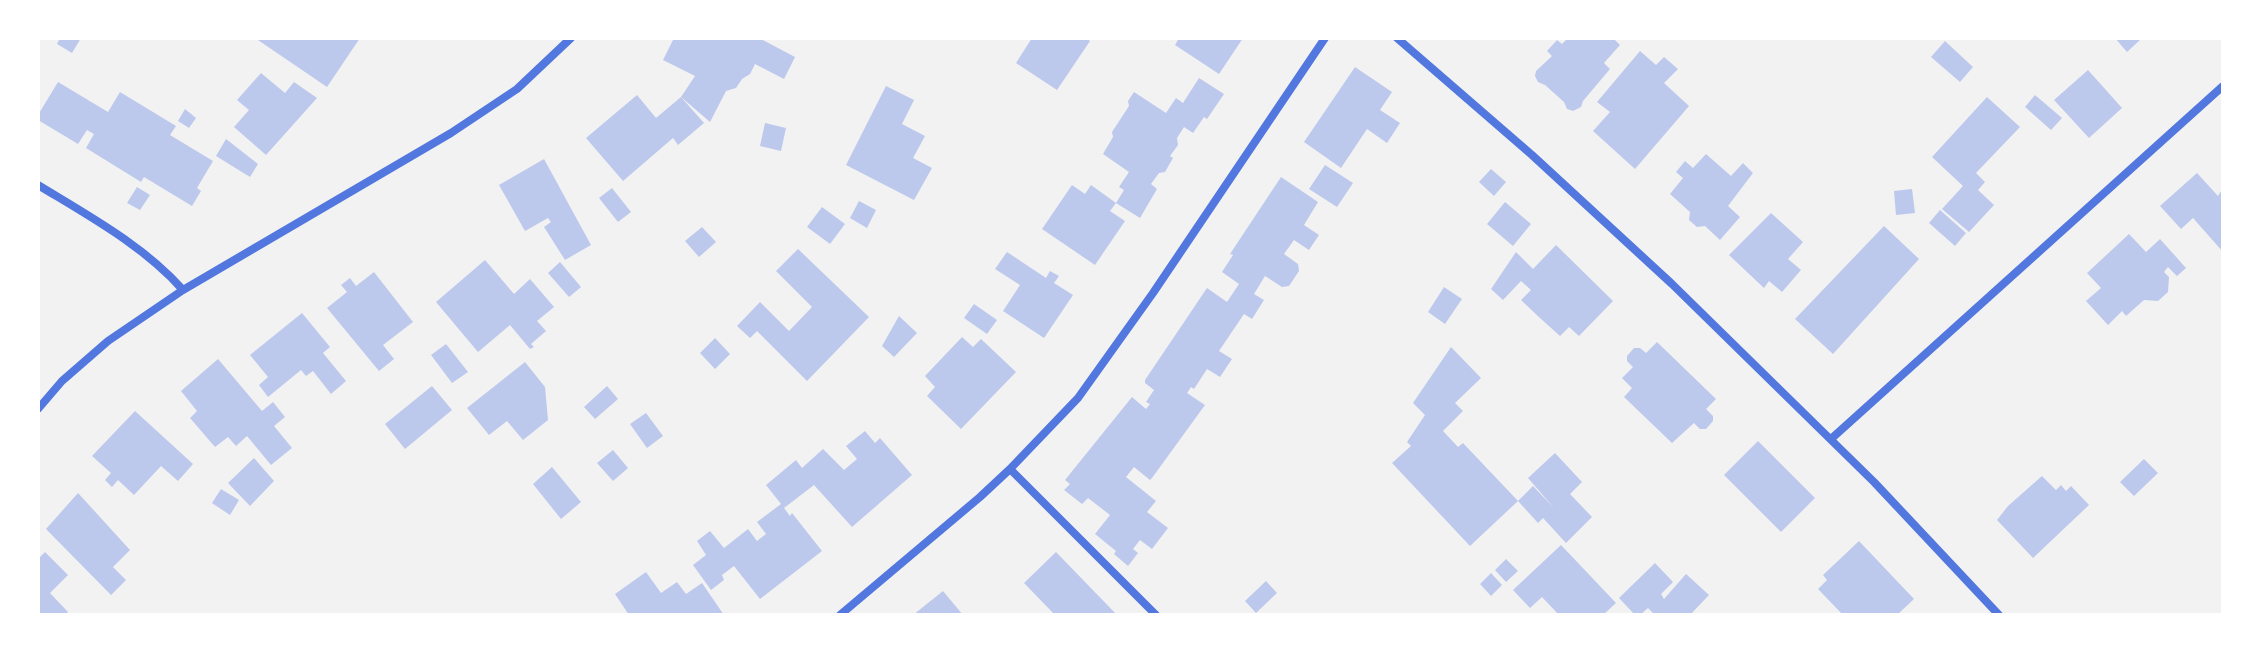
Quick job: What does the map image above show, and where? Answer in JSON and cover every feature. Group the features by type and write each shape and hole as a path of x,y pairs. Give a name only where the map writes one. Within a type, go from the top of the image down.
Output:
{"street":[{"path":"38,409 62,381 108,341 183,290 451,133 517,89 571,38"},
{"path":"840,615 902,565 1010,469 1078,398 1153,293 1325,38"},
{"path":"1397,38 1532,155 1672,284 1831,439 1999,615"},
{"path":"1831,439 2223,86"},
{"path":"38,185 161,266 183,290"},
{"path":"1010,469 1156,615"}],"building":[{"path":"60,38 81,38 72,53 57,44"},
{"path":"255,38 360,38 327,87"},
{"path":"674,38 759,38 795,57 784,79 755,64 736,88 726,91 710,122 681,97 695,76 663,60"},
{"path":"1032,38 1086,38 1090,41 1057,90 1016,63"},
{"path":"1179,38 1243,38 1219,74 1175,45"},
{"path":"1568,38 1613,38 1620,45 1604,63 1610,69 1581,107 1573,111 1567,109 1564,102 1538,82 1535,76 1536,71 1552,56 1547,51 1557,40 1562,44"},
{"path":"2115,38 2138,38 2140,40 2127,52"},
{"path":"1945,41 1973,67 1960,82 1931,57"},
{"path":"1640,51 1656,65 1664,57 1678,69 1664,83 1689,106 1635,169 1593,131 1610,112 1597,102"},
{"path":"1355,67 1392,92 1380,110 1400,123 1387,143 1367,129 1341,168 1304,142"},
{"path":"2088,70 2122,108 2089,138 2054,100"},
{"path":"261,73 285,93 294,82 317,98 266,155 234,127 249,110 237,100"},
{"path":"1199,78 1224,94 1193,133 1184,127 1165,172 1159,173 1151,184 1157,189 1140,218 1116,203 1124,190 1119,187 1129,172 1103,154 1113,137 1112,132 1134,92 1166,113 1176,98 1183,103"},
{"path":"58,82 108,112 120,92 176,126 170,135 213,161 197,188 201,191 192,206 144,177 141,182 86,148 94,134 87,130 78,144 38,120"},
{"path":"886,86 914,100 902,124 925,136 913,158 932,168 914,200 846,165"},
{"path":"637,95 656,118 681,97 704,123 678,145 673,138 623,181 586,138"},
{"path":"2035,95 2062,118 2051,130 2025,107"},
{"path":"1987,97 2020,127 1976,173 1985,182 1978,190 1994,205 1969,232 1942,209 1963,186 1932,157"},
{"path":"185,109 196,118 189,128 178,121"},
{"path":"765,123 786,128 781,151 760,146"},
{"path":"226,139 258,164 250,177 216,156"},
{"path":"1706,154 1731,176 1743,163 1753,173 1728,206 1740,217 1720,240 1705,226 1697,227 1689,220 1690,212 1670,194 1683,178 1676,172 1685,161 1693,168"},
{"path":"544,159 591,245 565,260 544,227 551,222 548,218 525,231 499,185"},
{"path":"1325,165 1353,183 1337,207 1309,189"},
{"path":"1491,169 1506,182 1494,196 1479,182"},
{"path":"2197,173 2218,196 2223,188 2223,252 2193,218 2181,229 2160,206"},
{"path":"1281,177 1318,202 1304,225 1319,235 1309,250 1294,240 1284,254 1298,264 1299,271 1289,286 1282,287 1265,276 1254,294 1264,300 1252,319 1244,314 1219,351 1232,359 1220,377 1207,369 1194,389 1191,387 1187,393 1205,405 1152,478 1150,480 1134,467 1126,477 1156,501 1147,512 1168,528 1152,549 1140,540 1133,549 1138,553 1128,566 1114,554 1116,551 1095,534 1110,515 1088,498 1082,504 1064,490 1070,484 1065,480 1132,397 1146,409 1150,404 1146,402 1154,390 1145,380 1207,288 1227,302 1239,284 1222,272 1233,255 1230,254"},
{"path":"1072,185 1085,194 1091,185 1116,203 1110,211 1125,221 1095,265 1042,229"},
{"path":"137,187 150,195 140,210 127,203"},
{"path":"612,188 631,212 618,222 599,198"},
{"path":"1912,189 1915,213 1896,215 1894,191"},
{"path":"859,201 876,210 867,228 850,218"},
{"path":"1505,202 1531,224 1513,246 1487,224"},
{"path":"822,207 845,224 830,244 807,227"},
{"path":"1940,210 1966,233 1955,246 1929,223"},
{"path":"1771,213 1803,242 1788,259 1801,270 1782,292 1769,281 1764,288 1729,255"},
{"path":"1884,226 1919,259 1833,354 1795,319"},
{"path":"702,227 716,242 699,257 685,241"},
{"path":"2129,234 2146,252 2160,239 2186,268 2177,276 2168,267 2164,272 2169,277 2168,292 2158,301 2144,300 2126,316 2122,311 2108,325 2086,301 2101,288 2087,273"},
{"path":"1556,245 1613,301 1579,336 1569,327 1560,336 1521,300 1531,290 1521,281 1503,300 1491,289 1516,252 1533,269"},
{"path":"798,249 869,317 807,381 757,331 750,338 737,326 760,302 789,331 812,307 776,271"},
{"path":"1007,252 1046,278 1050,271 1059,276 1054,283 1073,295 1044,338 1003,311 1020,285 995,269"},
{"path":"485,260 514,294 530,279 554,307 537,321 546,331 531,344 534,347 530,349 510,325 478,352 436,302"},
{"path":"560,262 581,287 569,297 548,273"},
{"path":"374,272 413,322 383,345 394,359 379,371 327,308 347,292 341,285 350,278 356,286"},
{"path":"1444,287 1462,299 1445,324 1428,312"},
{"path":"974,304 997,320 987,334 964,318"},
{"path":"302,313 330,347 323,353 346,381 331,394 313,371 306,376 301,370 268,397 259,385 268,377 250,355"},
{"path":"899,316 917,333 894,357 882,346"},
{"path":"962,337 973,347 981,339 1016,372 961,429 927,396 935,387 925,376"},
{"path":"715,338 730,354 715,369 700,353"},
{"path":"1657,342 1716,399 1706,409 1713,416 1713,421 1706,429 1700,429 1694,423 1672,443 1624,397 1632,388 1622,378 1633,367 1627,356 1634,348 1646,353"},
{"path":"446,344 468,372 452,383 431,355"},
{"path":"1451,347 1481,378 1455,403 1463,411 1443,431 1458,447 1463,443 1518,501 1470,546 1392,463 1411,446 1407,442 1425,415 1413,403"},
{"path":"218,359 262,411 273,402 285,417 274,426 292,448 271,465 247,436 236,446 228,437 215,447 190,418 197,411 181,391"},
{"path":"525,362 545,387 548,420 523,440 507,421 489,435 467,408"},
{"path":"432,386 452,410 405,449 385,424"},
{"path":"607,386 618,399 595,419 584,407"},
{"path":"135,411 193,464 178,481 161,466 134,495 118,480 112,487 105,480 111,473 92,456"},
{"path":"646,413 663,436 647,448 630,424"},
{"path":"865,431 875,443 880,438 912,475 852,527 814,485 784,508 790,516 792,513 822,551 760,599 734,566 722,575 724,580 711,590 693,565 706,555 697,541 710,531 724,548 748,529 757,541 766,534 757,522 781,504 766,485 796,460 802,468 823,449 844,470 857,459 846,446"},
{"path":"1758,441 1815,498 1781,532 1724,475"},
{"path":"613,450 628,468 613,481 597,463"},
{"path":"1555,453 1582,482 1570,494 1592,517 1566,543 1543,518 1538,523 1518,501 1533,486 1554,508 1528,478"},
{"path":"254,458 274,481 250,506 228,483"},
{"path":"2144,459 2158,473 2134,496 2120,482"},
{"path":"552,467 581,502 561,519 533,484"},
{"path":"2042,476 2056,490 2061,485 2066,491 2071,486 2089,505 2033,558 1997,520"},
{"path":"221,489 239,500 230,515 212,503"},
{"path":"78,493 130,550 113,567 126,580 111,595 46,529"},
{"path":"1859,541 1914,599 1897,615 1843,615 1818,589 1827,580 1823,575"},
{"path":"1561,545 1616,603 1603,615 1559,615 1542,597 1530,608 1513,590"},
{"path":"45,552 68,575 50,593 68,612 65,615 38,615 38,559"},
{"path":"1056,552 1117,615 1055,615 1024,583"},
{"path":"1506,559 1518,571 1506,582 1495,570"},
{"path":"1655,563 1673,582 1661,594 1664,599 1686,574 1709,595 1690,615 1655,615 1648,608 1635,615 1619,598"},
{"path":"646,572 661,593 677,582 686,594 702,583 724,615 629,615 615,594"},
{"path":"1491,573 1502,585 1491,596 1480,584"},
{"path":"1266,581 1277,593 1256,613 1245,601"},
{"path":"943,591 963,615 913,615"}]}
